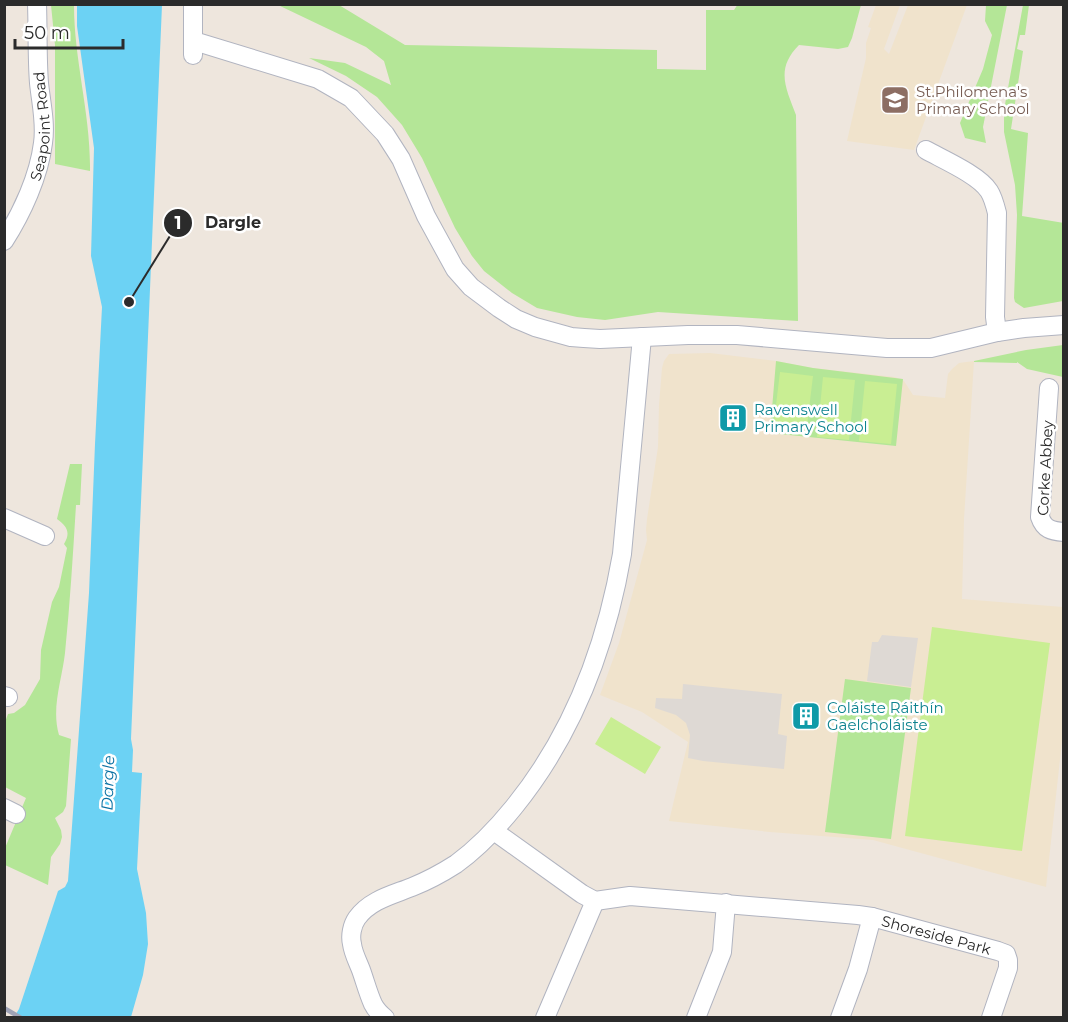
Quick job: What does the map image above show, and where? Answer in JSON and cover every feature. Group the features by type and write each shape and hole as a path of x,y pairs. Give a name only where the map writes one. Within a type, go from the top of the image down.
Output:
{"street":[{"name":"Seapoint Road","path":"4,241 28,196 44,143 39,82 37,4"},
{"path":"193,4 194,48 318,79 351,98 384,134 401,159 426,216 455,269 471,287 499,308 535,327 571,337 600,339 737,335 921,349 997,332 1064,325"},
{"path":"926,150 984,184 993,198 997,213 995,317 997,332"},
{"path":"382,1016 373,1004 351,944 351,932 356,919 379,900 434,877 457,863 494,831 523,796 560,740 577,706 600,648 622,554 642,337"},
{"name":"Corke Abbey","path":"1049,388 1040,517 1042,524 1048,529 1064,532"},
{"path":"4,518 45,536"},
{"path":"494,831 595,901 545,1017"},
{"name":"Shoreside Park","path":"595,901 630,896 872,917 998,951 1006,954 1008,968 991,1017"},
{"path":"696,1017 722,952 726,903"},
{"name":"Shoreside Park","path":"840,1017 858,969 872,917"}],"shaded area":[{"name":"St.Philomena's Primary School","path":"876,5 900,5 884,49 889,54 908,5 967,5 914,150 847,141 866,58 866,43 871,28 868,27"},
{"path":"710,353 895,377 904,381 913,395 945,398 948,374 959,363 974,361 964,519 962,599 1063,607 1063,732 1046,887 873,840 669,821 688,742 642,712 600,695 619,643 647,540 647,519 658,447 659,405 664,361 669,354"},
{"path":"882,635 918,638 911,687 867,681 872,642 878,642"},
{"path":"683,684 782,694 778,734 787,736 784,769 688,758 690,735 686,723 676,715 655,708 656,698 682,699"}],"green space":[{"path":"738,4 861,5 848,47 838,49 799,45 787,62 785,71 786,87 796,115 798,321 658,312 605,320 577,317 537,308 512,293 484,271 472,256 455,228 422,158 402,125 377,97 346,76 309,58 345,63 391,85 384,61 366,47 278,5 339,5 405,45 657,50 657,69 706,70 706,10 734,10"},
{"path":"51,5 74,5 88,129 90,171 55,164 55,45"},
{"path":"986,5 1007,5 983,127 986,143 965,138 960,123 983,69 992,35 985,21"},
{"path":"1023,5 1029,5 1025,35 1020,35 1017,49 1023,51 1011,129 1028,133 1022,216 1064,223 1063,301 1024,308 1015,302 1014,298 1017,215 1015,185 1004,132 1004,110"},
{"path":"1063,345 1063,377 1027,369 1017,362 974,362 1026,350"},
{"path":"776,361 903,379 896,446 770,433"},
{"path":"780,372 813,376 806,434 773,430"},
{"path":"823,377 855,380 849,440 817,437"},
{"path":"865,381 897,384 891,444 859,441"},
{"path":"70,464 82,464 80,505 76,505 67,635 56,715 59,735 71,739 66,806 63,812 55,818 62,837 51,857 48,885 5,865 5,848 26,798 5,787 5,722 8,714 14,713 25,705 40,679 41,650 52,602 59,587 67,548 64,544 67,530 57,519"},
{"path":"932,627 1050,643 1022,851 905,836"},
{"path":"845,679 911,688 891,839 825,832"},
{"path":"611,717 661,747 645,774 595,744"}],"water":[{"path":"77,5 162,5 131,739 132,772 142,773 137,869 146,913 148,944 143,975 131,1017 14,1017 19,1009 58,891 65,887 68,881 89,593 102,307 91,256 94,148 77,26"}],"railway":[{"path":"4,1008 21,1018"}],"place":[{"name":"St.Philomena's Primary School","path":"895,100"},
{"name":"Dargle","path":"129,302"},
{"name":"Ravenswell Primary School","path":"733,418"},
{"name":"Coláiste Ráithín Gaelcholáiste","path":"806,716"}]}
